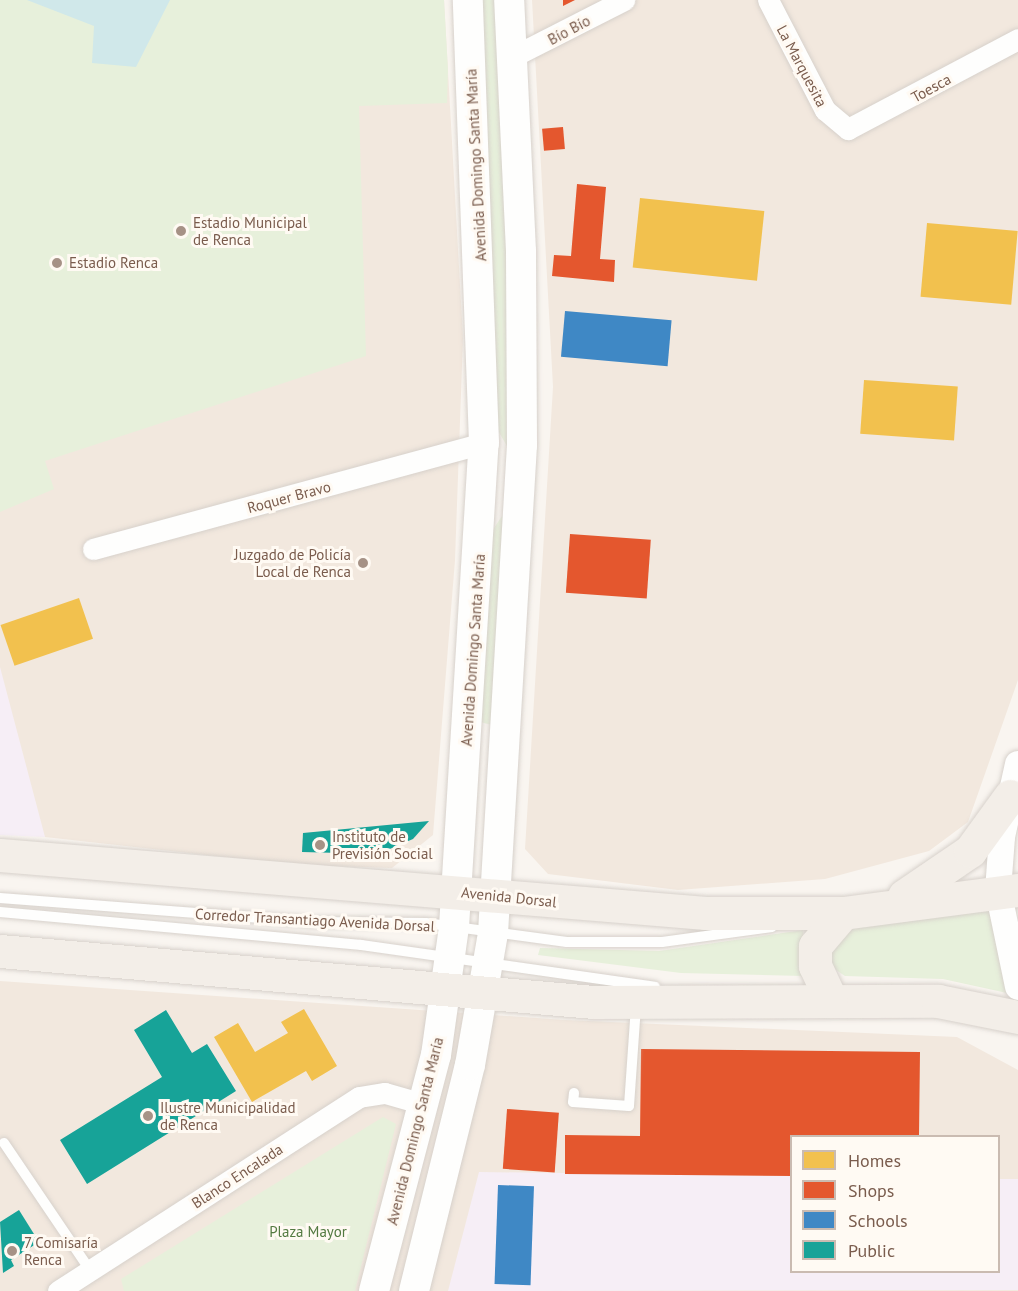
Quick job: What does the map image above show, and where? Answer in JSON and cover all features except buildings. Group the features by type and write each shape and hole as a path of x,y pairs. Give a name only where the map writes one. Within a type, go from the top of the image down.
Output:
{"main road":[{"name":"Avenida Domingo Santa María","path":"374,1291 423,1104 446,989 456,892 484,443 468,0"},
{"path":"414,1291 489,963 522,445 512,57 514,6"},
{"path":"890,905 964,857 1010,796"},
{"name":"Avenida Dorsal","path":"0,855 706,913 843,913 1008,890"},
{"path":"831,1000 814,966 815,946 843,913"},
{"path":"0,951 446,989 489,963 636,1003 741,1000 938,1001 1018,1017"}],"street":[{"name":"Bío Bío","path":"512,57 624,0"},
{"name":"La Marquesita","path":"768,0 825,110 841,128"},
{"name":"Toesca","path":"841,128 868,123 1018,39"},
{"name":"Roquer Bravo","path":"93,549 484,443"},
{"path":"1018,764 1010,796 1008,890 1018,987"},
{"name":"Blanco Encalada","path":"58,1291 359,1097 385,1093 423,1104"}],"lane":[{"name":"Corredor Transantiago Avenida Dorsal","path":"0,898 254,919 452,942 489,963 741,1000"},
{"name":"Corredor Transantiago Avenida Dorsal","path":"0,912 452,942 489,963 567,942 662,942 843,913"},
{"path":"574,1093 573,1102 630,1106 636,1003"},
{"path":"4,1143 90,1270"}],"shaded area":[{"path":"0,0 444,0 463,338 455,560 433,835 392,868 297,865 0,832"},
{"path":"532,0 1018,0 1018,680 968,822 929,851 825,879 678,890 548,874 525,849 553,387"},
{"path":"0,667 45,837 0,835"},
{"path":"0,981 565,1020 957,1037 1018,1070 1018,1291 0,1291"},
{"path":"479,1172 790,1176 790,1273 1000,1273 1000,1179 1018,1179 1018,1290 448,1291"}],"green space":[{"name":"Estadio Municipal de Renca","path":"0,0 444,0 448,70 447,103 359,106 366,356 45,461 54,489 0,512"},
{"path":"479,0 496,0 512,356 508,520 492,725 480,722 490,534 504,513 507,446 497,429"},
{"path":"993,902 1016,995 943,979 845,976 830,966 827,944 861,922"},
{"path":"803,930 804,976 681,973 538,955 540,948 659,951"},
{"name":"Plaza Mayor","path":"383,1117 396,1124 355,1291 124,1291 121,1279"}],"water":[{"path":"27,0 170,0 136,67 92,63 94,26"}],"place":[{"name":"Estadio Municipal de Renca","path":"181,231"},
{"name":"Estadio Renca","path":"57,263"},
{"name":"Juzgado de Policía Local de Renca","path":"363,563"},
{"name":"Instituto de Previsión Social","path":"320,845"},
{"name":"Ilustre Municipalidad de Renca","path":"148,1116"},
{"name":"7 Comisaría Renca","path":"12,1251"}]}
